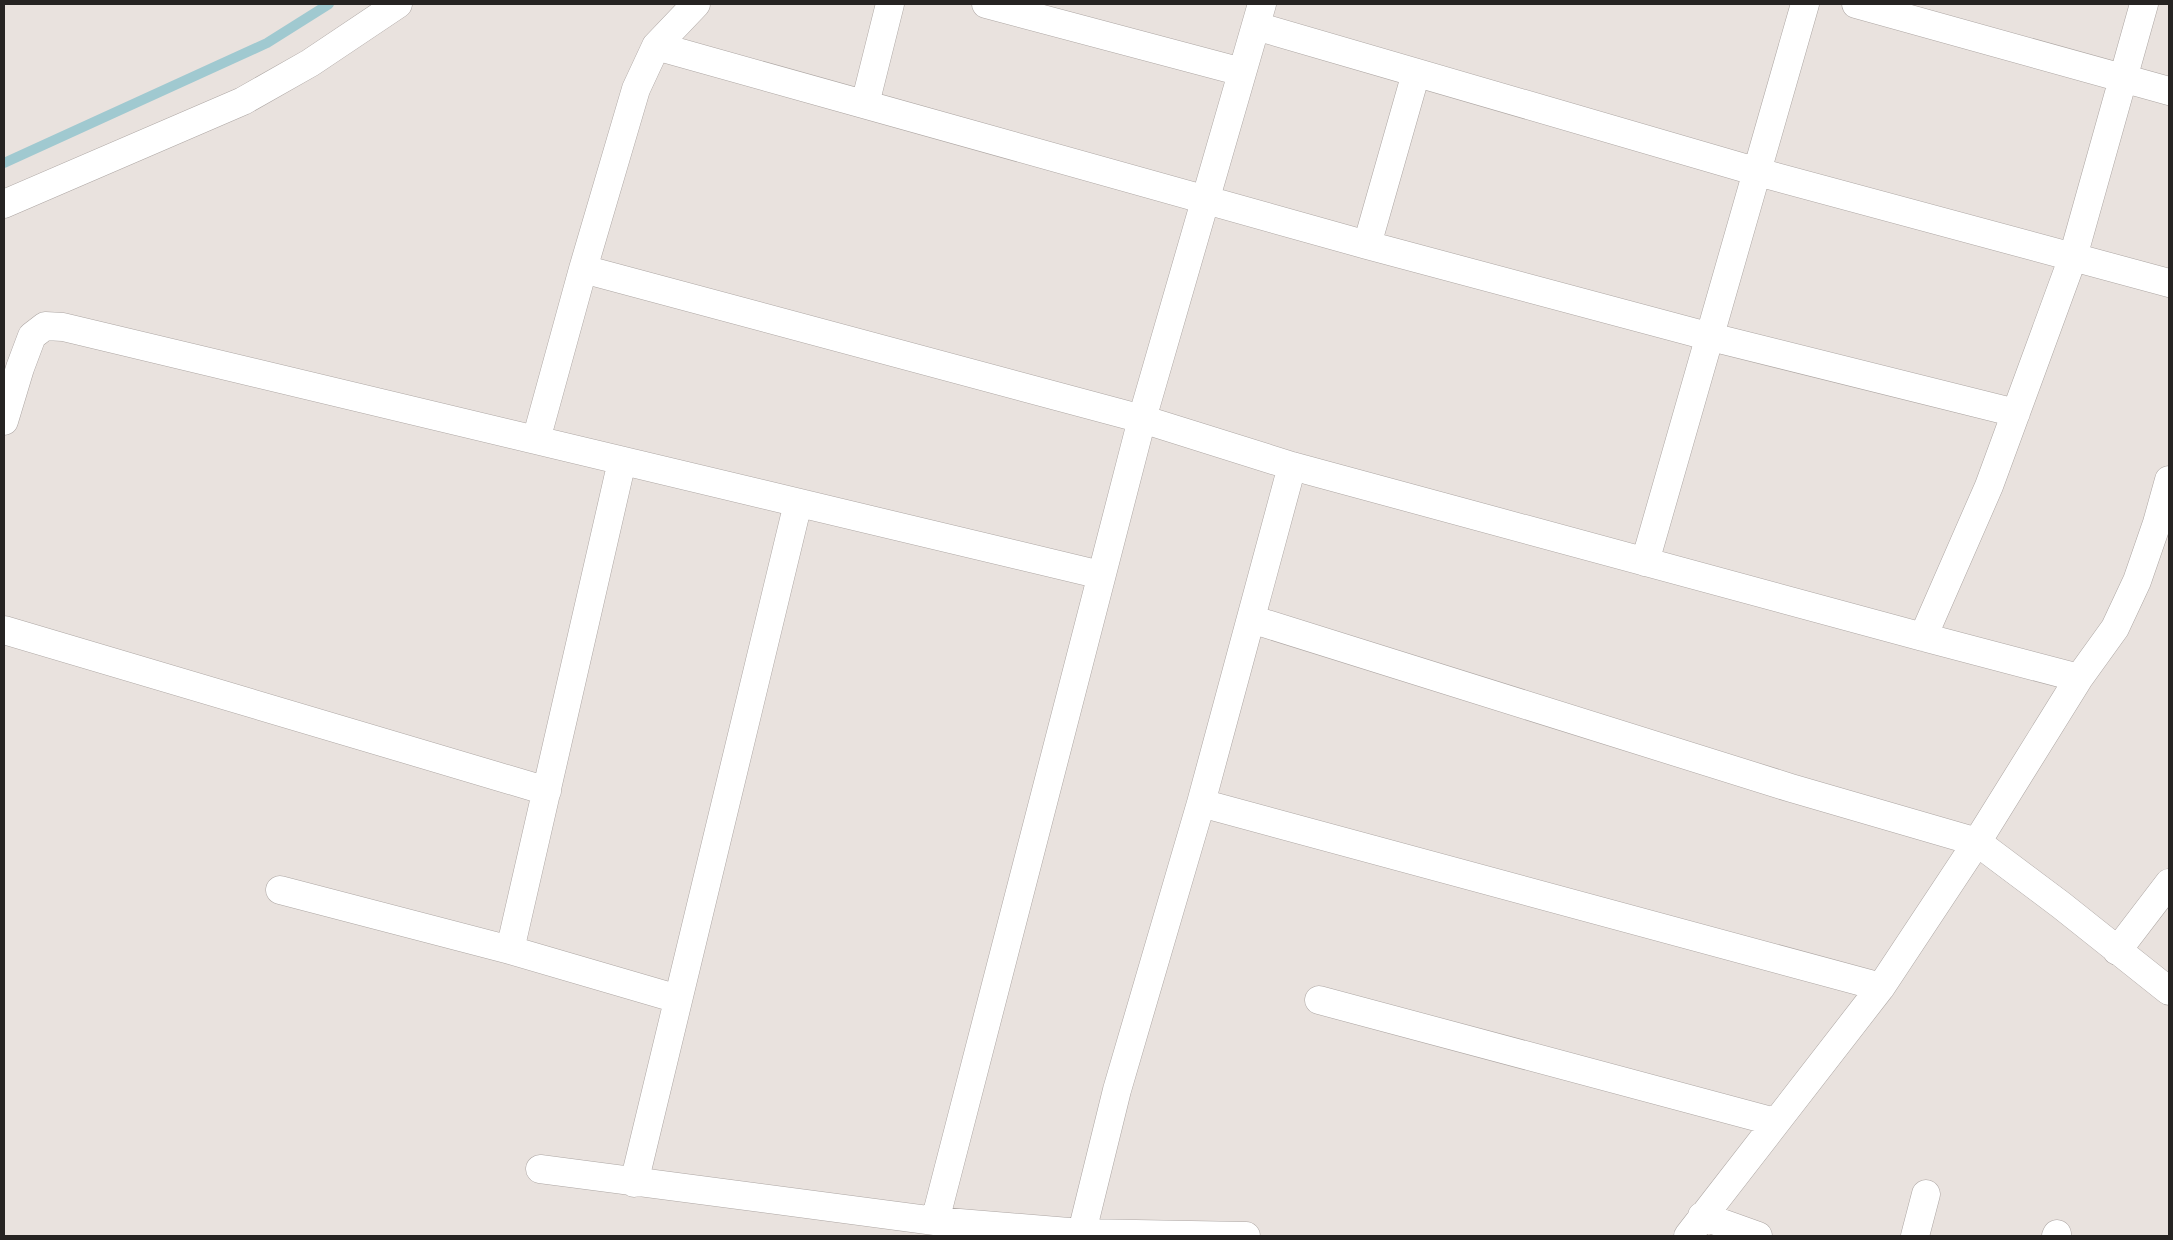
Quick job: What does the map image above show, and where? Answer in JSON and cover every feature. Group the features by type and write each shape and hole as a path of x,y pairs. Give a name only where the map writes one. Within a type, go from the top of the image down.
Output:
{"street":[{"path":"4,204 243,101 310,63 398,4"},
{"path":"536,440 636,89 656,46 696,4"},
{"path":"865,104 890,4"},
{"path":"986,4 1242,72"},
{"path":"1645,562 1805,4"},
{"path":"1856,4 2169,91"},
{"path":"1923,637 1989,486 2073,258 2144,4"},
{"path":"935,1221 1100,575 1142,419 1259,15 1416,72 1758,172 2169,283"},
{"path":"656,46 1367,245 1711,337 2016,413"},
{"path":"1367,245 1416,72"},
{"path":"583,270 1142,419 1292,466 2079,678"},
{"path":"4,421 32,336 46,326 63,327 1100,575"},
{"path":"510,950 622,461"},
{"path":"1081,1234 1118,1090 1201,803 1292,466"},
{"path":"1758,1236 1695,1226 1881,987 1977,842 2079,678 2115,628 2163,528 2169,480"},
{"path":"634,1183 798,503"},
{"path":"1251,619 1791,788 1977,842 2062,905 2169,991"},
{"path":"4,630 547,791"},
{"path":"1201,803 1881,987"},
{"path":"2117,950 2169,883"},
{"path":"280,890 510,950 678,999"},
{"path":"1319,1000 1775,1122"},
{"path":"540,1169 634,1183 935,1221 1081,1234 1246,1236"},
{"path":"1915,1236 1926,1194"}],"waterway":[{"path":"4,163 267,43 329,4"}]}
